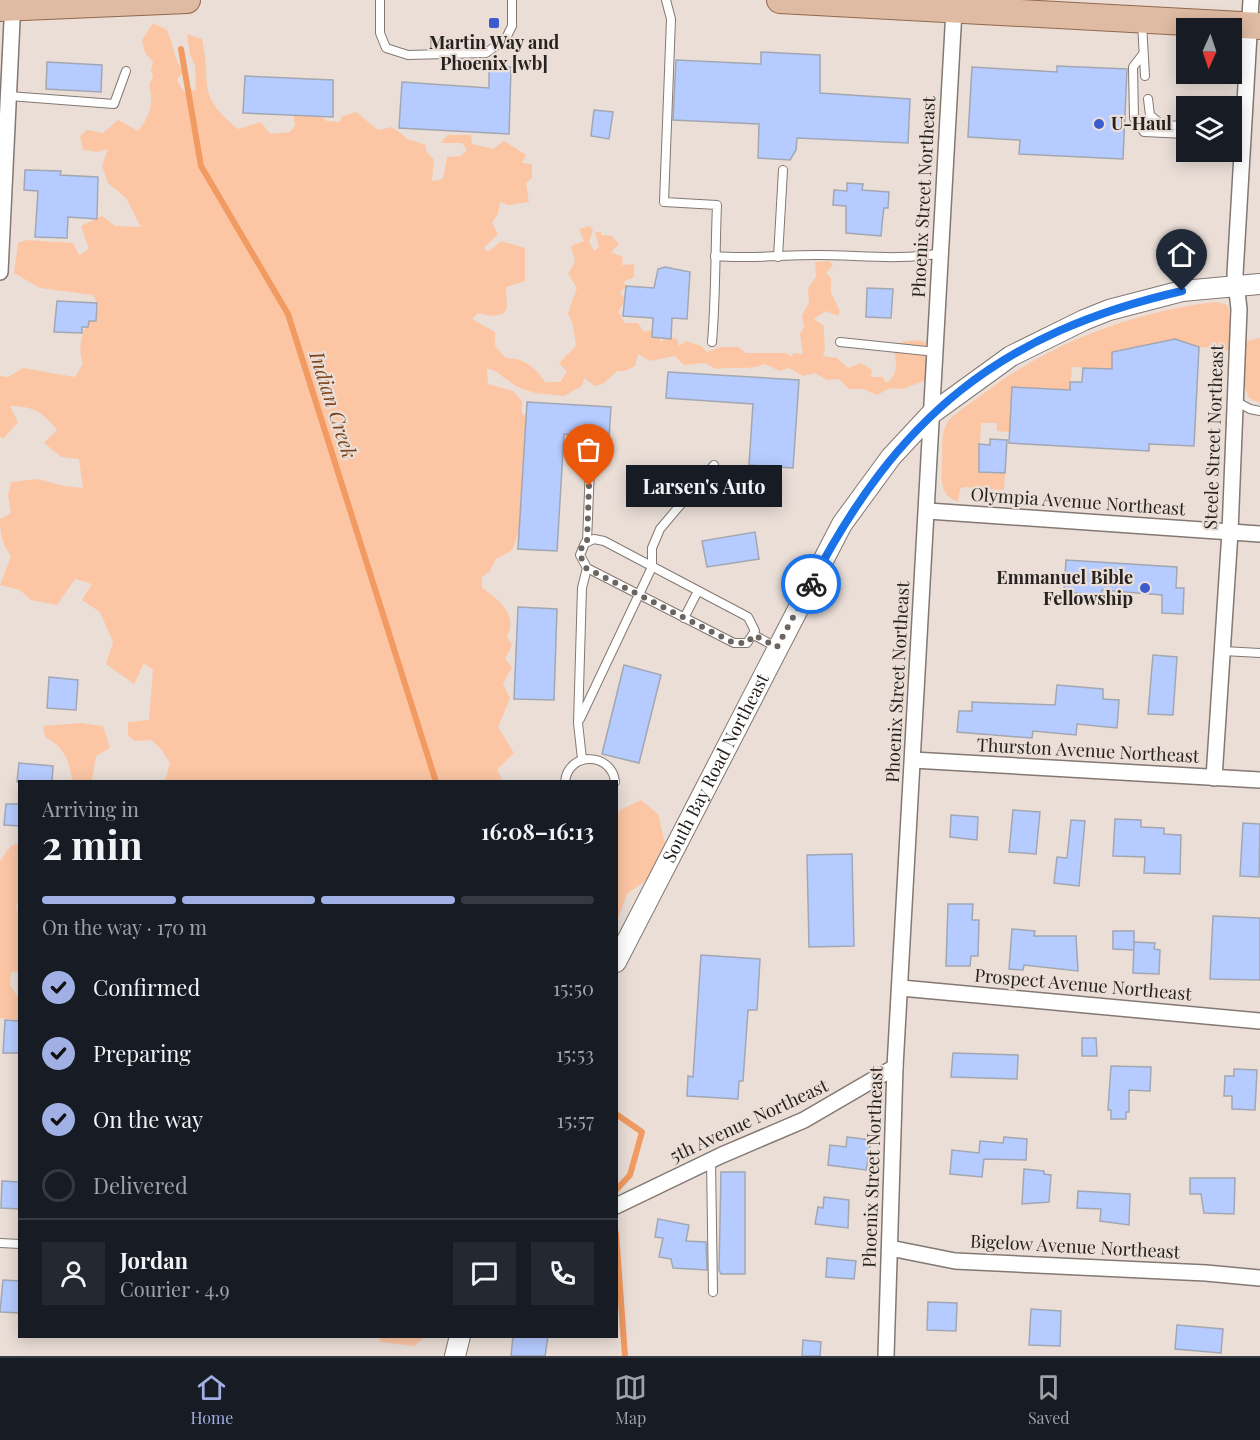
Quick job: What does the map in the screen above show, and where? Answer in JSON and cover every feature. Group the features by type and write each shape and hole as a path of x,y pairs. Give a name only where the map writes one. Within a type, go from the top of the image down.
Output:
{"main road":[{"path":"9,5 187,0"},
{"path":"780,0 955,5 1142,20 1255,26"}],"street":[{"name":"Steele Street Northeast","path":"1242,105 1255,26 1251,0"},
{"path":"0,272 9,96 9,5"},
{"name":"Phoenix Street Northeast","path":"886,1356 895,1067 902,988 928,511 931,414 955,5"},
{"name":"Steele Street Northeast","path":"1214,778 1230,532 1235,401 1237,162"},
{"name":"South Bay Road Northeast","path":"618,958 777,647 851,510 891,457 931,414 1011,356 1084,320 1161,296 1260,284"},
{"name":"Olympia Avenue Northeast","path":"928,511 1260,534"},
{"name":"Thurston Avenue Northeast","path":"913,760 1260,780"},
{"name":"Prospect Avenue Northeast","path":"902,988 1260,1021"},
{"name":"5th Avenue Northeast","path":"618,1205 711,1160 804,1120 895,1067"},
{"name":"Bigelow Avenue Northeast","path":"890,1248 955,1261 1206,1273 1260,1278"},
{"path":"455,1356 460,1338"}],"lane":[{"path":"380,0 380,33 386,48 408,55 486,53 506,38 512,26 512,0"},
{"path":"666,0 671,19 664,202 717,205 715,256 717,273 712,342"},
{"path":"1142,20 1145,76"},
{"path":"1143,54 1133,67 1134,118 1143,132 1176,134"},
{"path":"9,96 114,104 126,71"},
{"path":"1148,99 1150,116 1162,125 1176,126"},
{"path":"778,257 783,170"},
{"path":"715,256 748,259 815,255 914,258 942,252"},
{"path":"840,342 936,352"},
{"path":"1235,401 1260,411"},
{"path":"578,723 652,567 652,548 660,529 714,465"},
{"path":"587,542 590,467"},
{"path":"582,759 578,723 582,588 586,568 580,555 582,546 587,542 600,540 748,617 754,627 754,635 747,643 738,644 586,568"},
{"path":"684,618 698,591"},
{"path":"754,635 777,647"},
{"path":"1222,651 1260,653"},
{"path":"566,780 569,769 582,759 598,759 605,763 611,769 614,780"},
{"path":"711,1160 713,1292"},
{"path":"0,1243 18,1244"}],"shaded area":[{"path":"153,23 167,30 177,61 183,71 177,80 184,92 196,90 195,66 190,54 187,34 202,39 210,97 216,107 238,129 261,122 270,134 290,132 295,125 293,111 310,109 327,121 340,122 341,117 356,112 378,130 392,127 408,139 426,145 426,151 434,160 432,181 443,179 447,157 461,156 467,150 462,143 441,143 448,135 471,135 472,144 493,149 504,141 526,155 522,163 532,164 532,178 526,183 529,202 508,205 500,202 498,214 492,222 498,235 484,247 488,252 501,241 525,248 525,281 506,287 507,307 503,314 491,316 478,313 472,319 495,332 495,346 506,358 528,364 545,382 560,382 567,372 559,363 576,346 573,324 568,313 577,288 568,274 575,262 571,246 584,241 579,229 589,226 593,230 589,242 594,251 599,247 595,232 601,232 601,235 612,236 619,244 611,252 623,257 622,265 634,264 634,277 623,282 626,286 620,293 626,299 618,312 625,323 638,323 644,332 654,329 661,342 668,336 677,339 679,346 686,341 701,346 707,352 721,347 738,347 746,353 786,353 792,357 793,353 803,354 800,334 804,327 802,316 809,302 808,288 816,277 815,262 829,261 833,265 826,273 831,278 831,293 840,311 838,316 826,311 814,319 824,326 823,356 837,358 848,368 861,363 872,370 871,377 883,377 886,383 895,373 894,352 899,343 914,340 925,342 934,350 943,362 941,375 902,389 890,388 877,395 863,389 849,389 839,379 827,380 815,373 803,376 789,368 780,371 764,364 753,367 716,369 705,363 684,365 675,356 650,361 638,354 635,366 625,371 617,371 603,384 595,386 584,378 582,386 564,396 535,393 517,387 487,368 488,384 513,391 522,401 522,413 526,417 528,473 521,493 519,531 512,550 496,559 489,572 482,577 482,588 505,608 510,622 507,637 512,645 505,659 512,667 503,684 510,698 498,727 514,753 497,770 502,780 165,780 170,763 161,749 151,740 134,741 128,735 128,722 149,720 153,670 144,663 134,684 106,664 113,642 100,612 82,600 92,584 75,579 57,605 31,600 20,590 0,585 11,557 2,539 0,519 11,513 8,495 11,482 38,479 83,488 79,459 61,457 44,443 57,430 37,411 10,406 18,422 3,439 0,437 0,376 8,377 23,368 75,377 83,363 80,348 83,333 99,307 93,295 40,288 14,273 18,243 27,240 73,243 79,255 89,249 81,226 102,216 115,226 141,227 126,198 108,183 102,166 108,149 98,152 83,150 80,136 87,130 103,133 118,120 138,131 142,126 151,104 149,85 153,77 151,70 153,62 145,53 142,40"},
{"path":"1214,302 1226,304 1229,309 1229,350 1199,347 1175,339 1113,352 1112,369 1072,367 1070,390 1012,387 1010,432 997,431 997,423 981,423 979,471 1005,473 1004,490 964,487 960,489 958,502 948,496 943,487 942,476 943,433 947,423 958,412 1032,361 1090,334 1151,314"},
{"path":"1260,338 1260,403 1249,398 1241,377 1243,342"},
{"path":"80,723 103,726 110,748 96,756 92,780 72,780 65,755 57,745 45,737 43,726"},
{"path":"641,800 658,814 667,852 658,872 627,894 618,918 618,815 620,810"},
{"path":"18,843 18,905 16,904 18,971 11,972 10,985 18,997 18,1020 0,1018 0,861 11,846"},
{"path":"379,1338 424,1338 414,1346 381,1342"}],"building":[{"path":"761,52 820,55 820,93 910,99 908,143 797,138 796,150 790,160 758,158 759,124 673,120 676,60 761,64"},
{"path":"47,62 102,65 101,92 46,89"},
{"path":"489,66 511,67 509,134 399,128 402,82 489,88"},
{"path":"1057,66 1127,69 1123,159 1019,154 1020,140 968,137 972,67 1057,72"},
{"path":"245,76 333,80 333,117 243,113"},
{"path":"594,110 613,112 609,139 591,136"},
{"path":"25,170 61,171 60,175 98,177 97,219 68,217 67,238 35,237 38,191 24,190"},
{"path":"847,183 863,184 862,190 889,192 888,208 884,208 881,236 846,233 846,206 833,205 834,190 847,191"},
{"path":"665,267 690,272 687,319 672,318 671,339 652,337 653,318 623,316 626,286 654,288 658,269"},
{"path":"867,288 893,289 891,318 866,317"},
{"path":"57,301 97,303 96,321 89,321 88,327 82,327 82,333 54,332"},
{"path":"1175,339 1199,347 1194,446 1149,444 1149,451 1009,443 1012,387 1070,390 1070,382 1082,382 1083,368 1112,369 1112,352"},
{"path":"668,372 799,380 793,468 749,465 753,404 666,398"},
{"path":"527,402 611,407 609,437 564,434 557,551 518,549"},
{"path":"990,439 1007,440 1005,473 979,472 979,444 990,445"},
{"path":"755,532 759,559 707,567 702,541"},
{"path":"1066,560 1177,567 1176,588 1184,588 1183,614 1162,613 1162,595 1102,590 1102,597 1064,591"},
{"path":"518,607 557,609 554,700 514,699"},
{"path":"1153,655 1177,657 1173,715 1148,714"},
{"path":"624,665 661,675 639,763 602,754"},
{"path":"49,677 78,680 76,710 47,708"},
{"path":"1057,685 1103,689 1103,699 1119,700 1117,728 1077,724 1076,735 1033,731 1032,738 957,732 959,711 972,711 972,702 1055,705"},
{"path":"19,763 53,766 52,780 18,780 17,782"},
{"path":"6,804 18,804 18,826 4,825"},
{"path":"1013,810 1040,812 1036,854 1009,852"},
{"path":"951,815 978,817 977,840 950,837"},
{"path":"1115,819 1141,820 1141,827 1164,828 1164,834 1181,835 1180,874 1144,873 1145,857 1113,856"},
{"path":"1071,820 1085,821 1079,886 1054,883 1057,857 1067,858"},
{"path":"1243,823 1260,824 1259,877 1240,876"},
{"path":"852,854 854,946 809,947 807,855"},
{"path":"948,904 973,904 972,920 979,920 978,956 971,956 970,966 946,966"},
{"path":"1213,916 1260,918 1260,980 1210,979"},
{"path":"1012,929 1035,931 1034,936 1076,936 1078,971 1024,965 1023,970 1009,969"},
{"path":"1113,931 1134,931 1134,950 1113,949"},
{"path":"1134,942 1155,943 1154,949 1160,950 1159,974 1133,973"},
{"path":"701,955 760,959 757,1010 748,1010 743,1081 739,1081 738,1099 687,1096 688,1076 693,1077"},
{"path":"5,1020 18,1021 18,1053 3,1053"},
{"path":"1082,1038 1096,1038 1097,1056 1082,1056"},
{"path":"953,1053 1018,1055 1017,1079 951,1077"},
{"path":"1111,1066 1151,1067 1150,1091 1129,1090 1129,1112 1126,1112 1126,1119 1111,1119 1111,1110 1108,1110"},
{"path":"1234,1069 1257,1070 1255,1110 1232,1109 1232,1096 1224,1096 1225,1076 1234,1076"},
{"path":"847,1137 871,1140 866,1170 828,1165 830,1145 846,1147"},
{"path":"1004,1137 1027,1139 1026,1160 984,1159 982,1177 950,1174 952,1150 979,1153 980,1141 1003,1143"},
{"path":"1024,1169 1044,1171 1044,1174 1051,1175 1049,1202 1022,1204"},
{"path":"721,1172 745,1172 745,1274 721,1274 719,1270"},
{"path":"1190,1178 1235,1178 1234,1214 1204,1213 1201,1194 1190,1194"},
{"path":"2,1181 18,1182 18,1209 1,1208"},
{"path":"1078,1191 1130,1194 1129,1225 1100,1221 1101,1209 1077,1208"},
{"path":"824,1197 849,1200 848,1228 815,1224 818,1207 823,1208"},
{"path":"658,1219 689,1225 686,1241 706,1242 707,1270 673,1268 671,1259 659,1257 663,1238 655,1237"},
{"path":"827,1258 856,1261 854,1279 826,1277"},
{"path":"3,1280 18,1281 18,1313 0,1312"},
{"path":"928,1302 957,1303 956,1331 927,1330"},
{"path":"1031,1309 1061,1311 1060,1346 1029,1345"},
{"path":"1177,1325 1223,1329 1221,1353 1175,1349"},
{"path":"513,1338 548,1338 545,1356 511,1356"},
{"path":"803,1340 821,1342 820,1356 802,1356"}],"waterway":[{"name":"Indian Creek","path":"181,49 201,166 288,314 435,780"},
{"name":"Indian Creek","path":"618,1115 642,1132 630,1175 618,1188"},
{"name":"Indian Creek","path":"618,1260 625,1356"}],"way so far":[{"path":"589,486 587,542 580,550 580,559 586,568 734,643 747,643 754,635 777,647 811,584"}],"place":[{"name":"Martin Way and Phoenix [wb]","path":"494,23"},
{"name":"U-Haul","path":"1099,124"},
{"name":"Larsen's Auto","path":"589,486"},
{"name":"Emmanuel Bible Fellowship","path":"1145,588"}],"route":[{"path":"811,584 842,525 871,482 922,423 955,394 1011,356 1059,331 1109,310 1182,291"}]}
